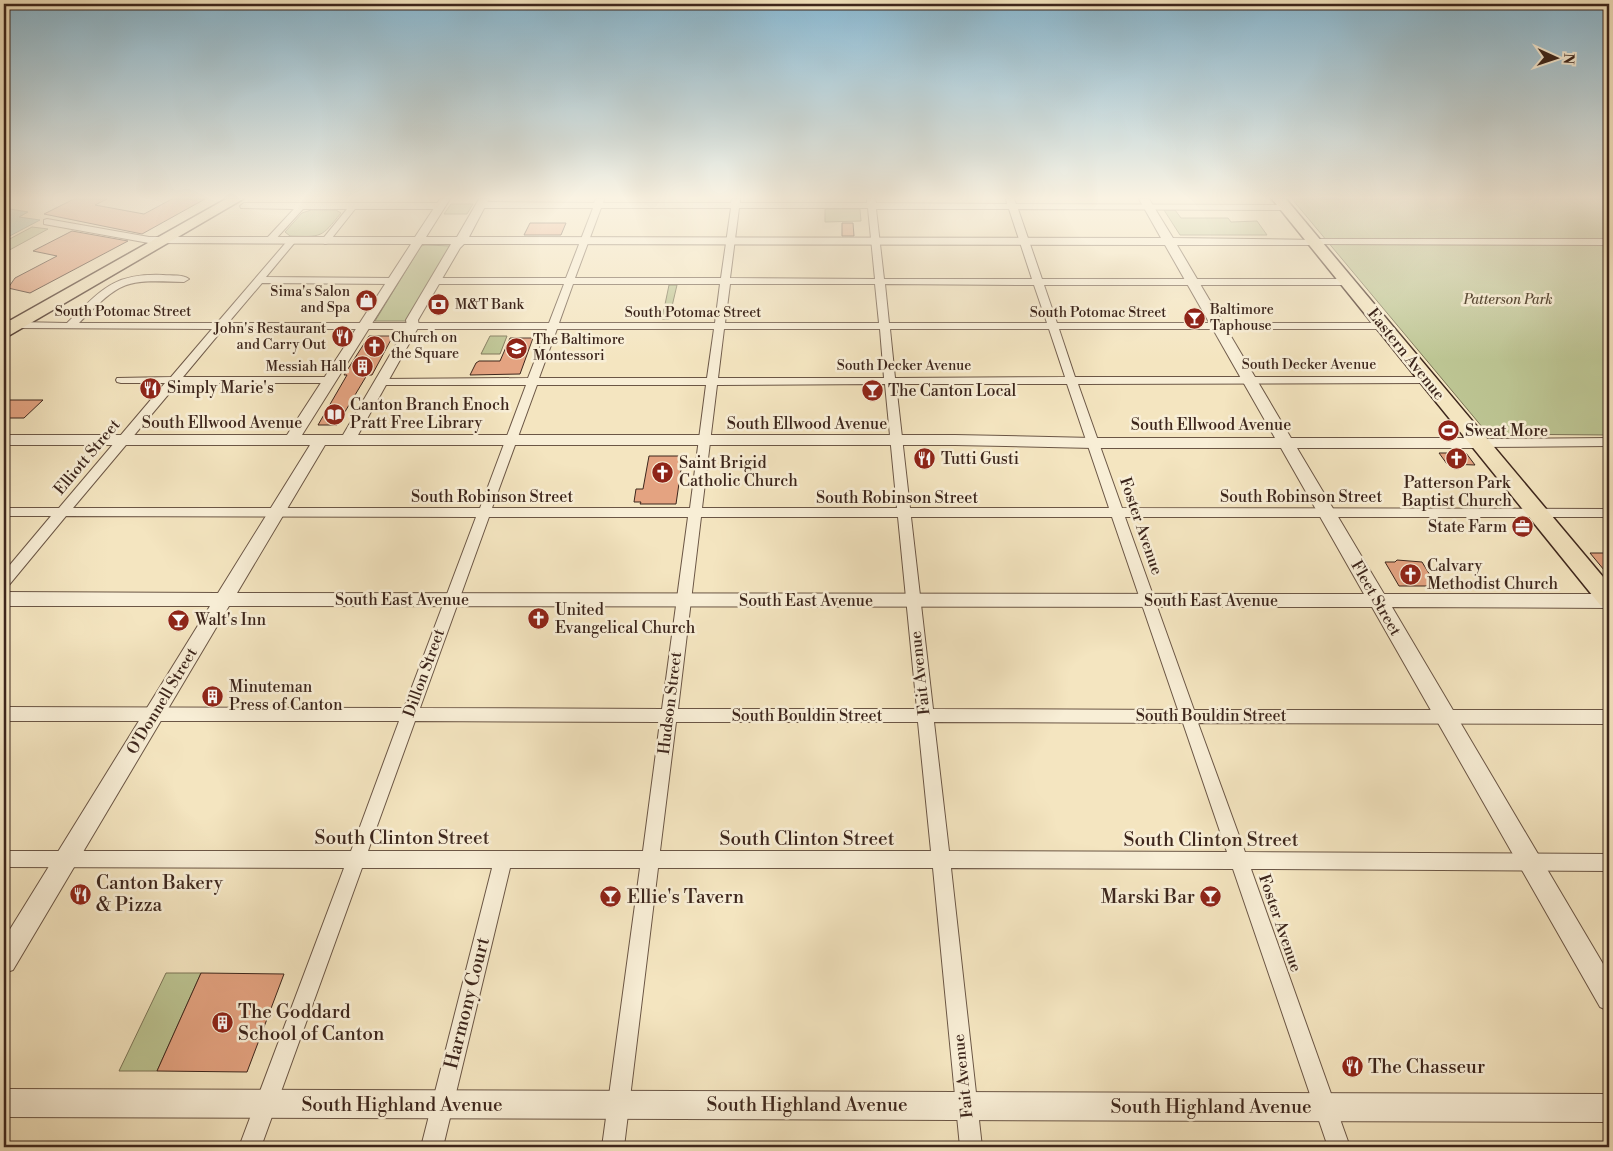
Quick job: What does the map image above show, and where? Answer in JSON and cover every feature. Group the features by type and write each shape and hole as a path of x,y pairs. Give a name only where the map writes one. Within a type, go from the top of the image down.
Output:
{"main road":[{"path":"7,325 128,253"},
{"path":"7,325 142,253"},
{"name":"Eastern Avenue","path":"1323,253 1609,600"}],"street":[{"name":"Elliott Street","path":"4,581 282,253"},
{"path":"291,441 328,380 411,253"},
{"path":"347,441 413,326 412,320 451,253"},
{"name":"Dillon Street","path":"250,1147 580,253"},
{"name":"Hudson Street","path":"612,1147 728,253"},
{"name":"Fait Avenue","path":"876,253 970,1147"},
{"name":"Foster Avenue","path":"1028,253 1339,1147"},
{"name":"Fleet Street","path":"1175,253 1609,998"},
{"path":"70,326 107,291 115,286 134,280 184,279"},
{"path":"258,280 393,280"},
{"path":"435,281 1037,280 1347,282"},
{"name":"South Potomac Street","path":"7,325 1383,326"},
{"path":"121,380 328,380"},
{"name":"South Decker Avenue","path":"381,382 1427,380"},
{"name":"South Ellwood Avenue","path":"4,440 1609,442"},
{"name":"O'Donnell Street","path":"4,961 320,441"},
{"name":"South Robinson Street","path":"4,512 694,514 1609,513"},
{"name":"South East Avenue","path":"4,599 683,601 1609,600"},
{"name":"South Bouldin Street","path":"4,714 1609,717"},
{"name":"South Clinton Street","path":"4,859 1383,860 1609,863"},
{"name":"Harmony Court","path":"432,1147 503,860"},
{"name":"South Highland Avenue","path":"4,1103 1609,1108"}],"green space":[{"path":"417,253 448,253 407,321 375,321"},
{"name":"Patterson Park","path":"1337,253 1609,253 1609,435 1488,434"},
{"path":"669,285 677,285 669,319 662,319"},
{"path":"490,336 507,336 500,354 481,354"},
{"path":"166,973 201,973 157,1071 119,1071"}],"building":[{"path":"41,253 106,253 30,293 8,288 15,278 57,256"},
{"path":"369,336 393,336 372,375 367,375 337,425 318,425 347,375 344,375"},
{"path":"510,338 533,338 520,374 470,375 479,361 500,361"},
{"path":"4,400 43,400 24,418 4,418"},
{"name":"Patterson Park Baptist Church","path":"1439,453 1466,453 1475,465 1447,464"},
{"name":"Saint Brigid Catholic Church","path":"649,456 683,456 676,504 640,504 641,502 634,502 636,489 643,489"},
{"path":"1590,553 1609,553 1609,576"},
{"name":"Calvary Methodist Church","path":"1397,560 1422,562 1433,580 1428,580 1432,586 1399,586 1385,562 1395,562"},
{"name":"The Goddard School of Canton","path":"201,973 284,974 247,1072 157,1071"}],"place":[{"name":"Sima's Salon and Spa","path":"366,300"},
{"name":"M&T Bank","path":"439,305"},
{"name":"Baltimore Taphouse","path":"1194,318"},
{"name":"John's Restaurant and Carry Out","path":"342,337"},
{"name":"Church on the Square","path":"375,346"},
{"name":"The Baltimore Montessori","path":"517,348"},
{"name":"Messiah Hall","path":"363,367"},
{"name":"Simply Marie's","path":"151,388"},
{"name":"The Canton Local","path":"872,391"},
{"name":"Canton Branch Enoch Pratt Free Library","path":"334,414"},
{"name":"Sweat More","path":"1449,431"},
{"name":"Tutti Gusti","path":"925,459"},
{"name":"Patterson Park Baptist Church","path":"1457,459"},
{"name":"Saint Brigid Catholic Church","path":"663,472"},
{"name":"State Farm","path":"1523,527"},
{"name":"Calvary Methodist Church","path":"1411,575"},
{"name":"United Evangelical Church","path":"539,619"},
{"name":"Walt's Inn","path":"179,620"},
{"name":"Minuteman Press of Canton","path":"213,696"},
{"name":"Canton Bakery & Pizza","path":"80,894"},
{"name":"Ellie's Tavern","path":"611,897"},
{"name":"Marski Bar","path":"1211,897"},
{"name":"The Goddard School of Canton","path":"222,1023"},
{"name":"The Chasseur","path":"1352,1067"}]}
